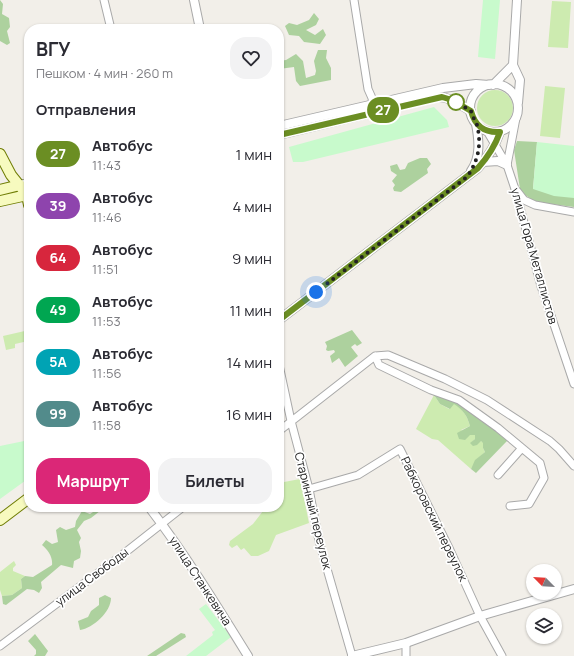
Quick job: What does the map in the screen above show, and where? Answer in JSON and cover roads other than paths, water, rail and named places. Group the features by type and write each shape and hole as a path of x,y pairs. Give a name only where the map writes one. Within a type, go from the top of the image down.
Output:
{"main road":[{"path":"0,154 11,175 24,183"},
{"path":"0,190 24,184"},
{"path":"0,201 24,198"},
{"path":"0,520 24,502"}],"street":[{"path":"104,0 110,24"},
{"path":"194,0 199,24"},
{"path":"354,0 368,88 374,108"},
{"path":"483,162 498,161 507,165 518,105 520,80 513,65 517,0"},
{"path":"467,177 475,166 479,139 476,124 472,118 472,100 479,90 491,85 513,65"},
{"path":"284,134 458,86 476,84 501,86 509,89 518,105"},
{"path":"284,125 442,97 452,100 471,111"},
{"path":"476,124 487,131 500,132 508,128 516,118"},
{"name":"улица Гора Металлистов","path":"487,131 507,165 515,189 541,286 574,384"},
{"path":"284,316 467,177 488,156 496,144 500,132"},
{"path":"515,189 524,200 535,205 574,212"},
{"path":"284,427 375,356 388,355 445,379 487,400 550,441 574,466"},
{"path":"375,356 379,365 431,390 459,400 498,428 540,463 544,478 529,504 510,506"},
{"name":"Старинный переулок","path":"284,388 309,489 319,541 352,656"},
{"path":"498,475 522,448"},
{"name":"Рабкоровский переулок","path":"309,489 358,475 400,449 450,550 480,616 502,656"},
{"name":"улица Станкевича","path":"153,512 248,656"},
{"name":"улица Свободы","path":"0,646 178,512"},
{"path":"352,656 406,643 480,616 574,589"},
{"path":"406,643 406,656"}]}
